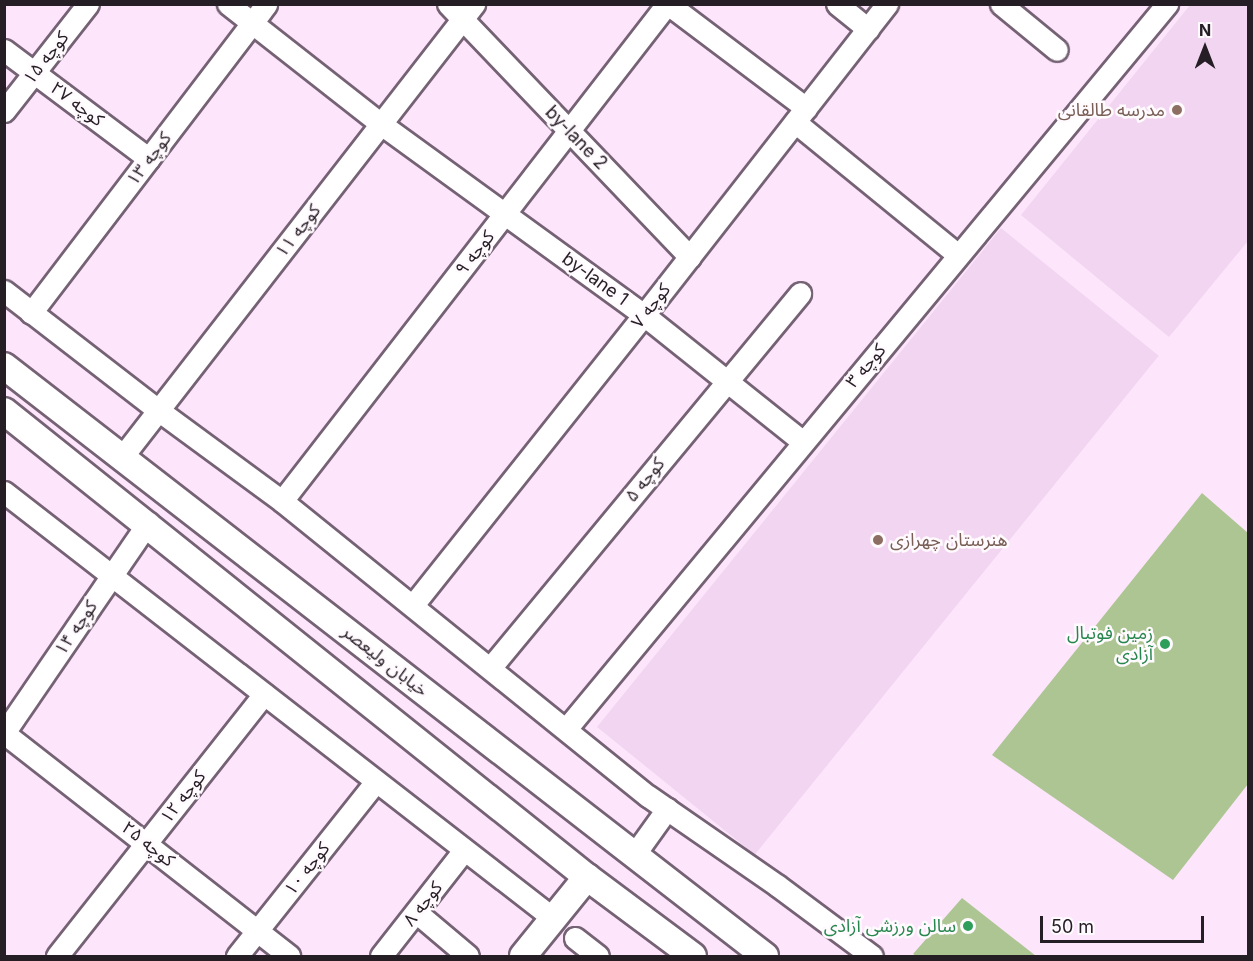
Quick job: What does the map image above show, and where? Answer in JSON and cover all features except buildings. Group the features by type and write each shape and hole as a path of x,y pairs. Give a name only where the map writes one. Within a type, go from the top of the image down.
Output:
{"street":[{"name":"کوچه ۱۵","path":"4,111 88,4"},
{"name":"by-lane 1","path":"228,4 381,124 644,315 803,442"},
{"name":"کوچه ۱۳","path":"31,313 266,4"},
{"path":"668,4 801,115 958,255"},
{"name":"کوچه ۹","path":"282,501 668,4"},
{"path":"837,4 868,28"},
{"name":"کوچه ۷","path":"413,605 690,257 887,4"},
{"path":"1001,4 1057,50"},
{"name":"کوچه ۳","path":"566,729 1167,4"},
{"name":"by-lane 2","path":"462,9 569,132 690,257"},
{"name":"کوچه ۱۱","path":"122,457 381,124 462,9"},
{"name":"کوچه ۲۷","path":"4,50 149,159"},
{"path":"4,291 158,410 282,501 667,809 778,886 873,957"},
{"name":"کوچه ۵","path":"491,667 800,293"},
{"name":"خیابان ولیعصر","path":"4,366 765,957"},
{"path":"4,411 588,877 693,957"},
{"path":"4,492 554,920"},
{"name":"کوچه ۱۴","path":"4,733 148,524"},
{"path":"277,627 301,596"},
{"name":"کوچه ۱۲","path":"57,957 264,694"},
{"name":"کوچه ۲۵","path":"4,733 147,843 289,957"},
{"name":"کوچه ۱۰","path":"237,957 376,782"},
{"path":"634,855 667,809"},
{"name":"کوچه ۸","path":"381,957 464,850"},
{"path":"523,957 588,877"},
{"path":"416,912 468,957"},
{"path":"575,938 598,957"}],"shaded area":[{"name":"مدرسه طالقانی","path":"1190,5 1248,5 1248,241 1169,337 1021,215"},
{"name":"هنرستان چهرازی","path":"1001,228 1159,356 755,855 597,727"}],"green space":[{"name":"زمین فوتبال آزادی","path":"1202,493 1248,533 1248,784 1173,880 992,755"},
{"name":"سالن ورزشی آزادی","path":"962,898 1036,956 916,956 913,954"}],"place":[{"name":"مدرسه طالقانی","path":"1177,110"},
{"name":"هنرستان چهرازی","path":"878,540"},
{"name":"زمین فوتبال آزادی","path":"1165,644"},
{"name":"سالن ورزشی آزادی","path":"968,926"}]}
